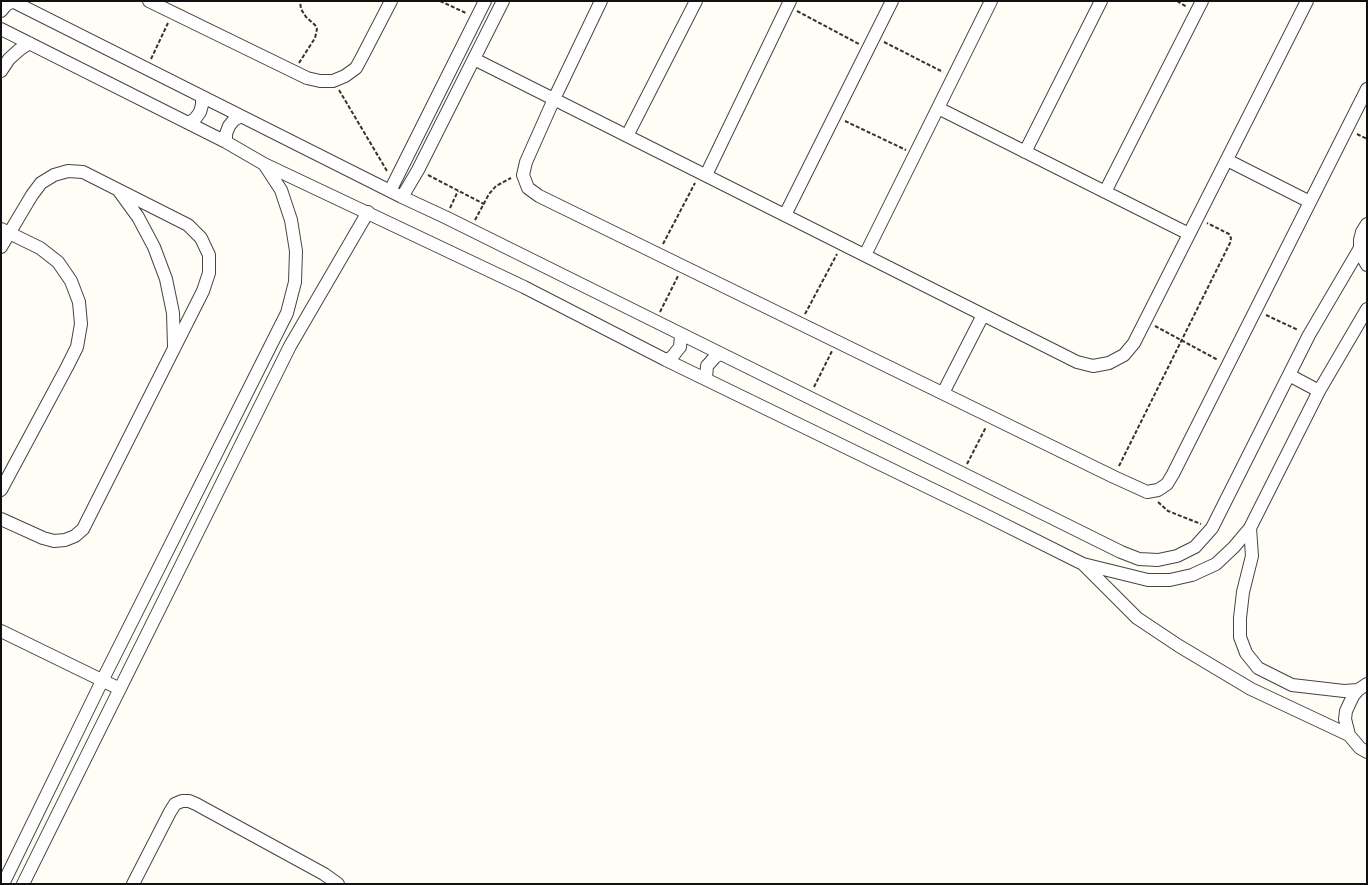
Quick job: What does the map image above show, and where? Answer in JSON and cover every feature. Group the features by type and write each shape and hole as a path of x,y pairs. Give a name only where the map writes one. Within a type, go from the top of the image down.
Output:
{"street":[{"path":"1,11 12,1 241,116 392,186 402,197 962,474 1121,552 1139,559 1158,560 1178,556 1195,547 1212,528 1309,335 1360,248"},
{"path":"149,1 294,70 307,78 320,81 333,81 345,76 356,68 391,1"},
{"path":"392,186 485,1"},
{"path":"402,197 418,170 503,1"},
{"path":"601,1 554,99 526,162 523,175 528,188 539,196 1147,492 1158,490 1167,484 1367,89"},
{"path":"627,136 696,1"},
{"path":"785,215 892,1"},
{"path":"865,256 990,1"},
{"path":"1025,152 1101,1"},
{"path":"1105,192 1202,1"},
{"path":"474,59 1077,362 1093,366 1109,364 1124,355 1134,343 1307,1"},
{"path":"703,174 789,4"},
{"path":"1,29 226,142 264,164 524,287 666,360 706,378 1083,564 1148,580 1170,580 1192,575 1216,564 1234,547 1250,528 1319,391 1367,309"},
{"path":"1,71 18,50 29,43"},
{"path":"188,123 195,119 200,112 202,97"},
{"path":"938,108 1189,234"},
{"path":"226,142 226,134 229,126 234,120 241,116"},
{"path":"416,136 431,144"},
{"path":"1227,160 1310,202"},
{"path":"3,884 102,681 287,312 295,282 296,251 292,220 281,190 264,164"},
{"path":"1,247 5,231 41,183 54,175 68,171 83,172 188,225 202,238 209,255 210,273 204,291 174,347 83,529 75,536 65,540 54,541 43,538 1,519"},
{"path":"118,189 138,217 154,247 166,280 173,313 174,347"},
{"path":"23,884 290,346 368,212"},
{"path":"1367,224 1362,232 1360,240 1362,256 1367,264"},
{"path":"1,490 77,347 81,324 79,302 71,281 58,262 40,248 5,231"},
{"path":"943,393 983,315"},
{"path":"666,360 672,357 680,347 681,335"},
{"path":"706,378 705,372 707,366 720,354"},
{"path":"1289,375 1319,391"},
{"path":"1250,528 1252,556 1243,592 1240,618 1240,637 1246,653 1258,668 1292,685 1344,691 1363,687"},
{"path":"1083,564 1137,618 1179,646 1251,689 1349,735"},
{"path":"1,631 120,689"},
{"path":"1363,687 1350,699 1345,719 1349,735 1357,745 1367,752"},
{"path":"133,884 170,812 175,804 182,801 189,801 196,804 324,874 338,884"}],"path":[{"path":"294,70 317,34 315,24 306,17 301,9 300,1"},
{"path":"440,1 476,18"},
{"path":"789,4 868,49"},
{"path":"146,68 173,13"},
{"path":"874,37 953,78"},
{"path":"333,81 392,186"},
{"path":"835,116 915,155"},
{"path":"418,170 484,204"},
{"path":"658,254 703,174"},
{"path":"470,230 489,194 496,186 513,177 523,175"},
{"path":"445,217 458,191"},
{"path":"1114,477 1230,243 1231,238 1229,234 1197,218"},
{"path":"800,323 842,244"},
{"path":"655,322 683,266"},
{"path":"1256,310 1309,335"},
{"path":"1145,321 1228,365"},
{"path":"808,398 837,341"},
{"path":"962,474 991,417"},
{"path":"1147,492 1168,511 1212,528"}]}
